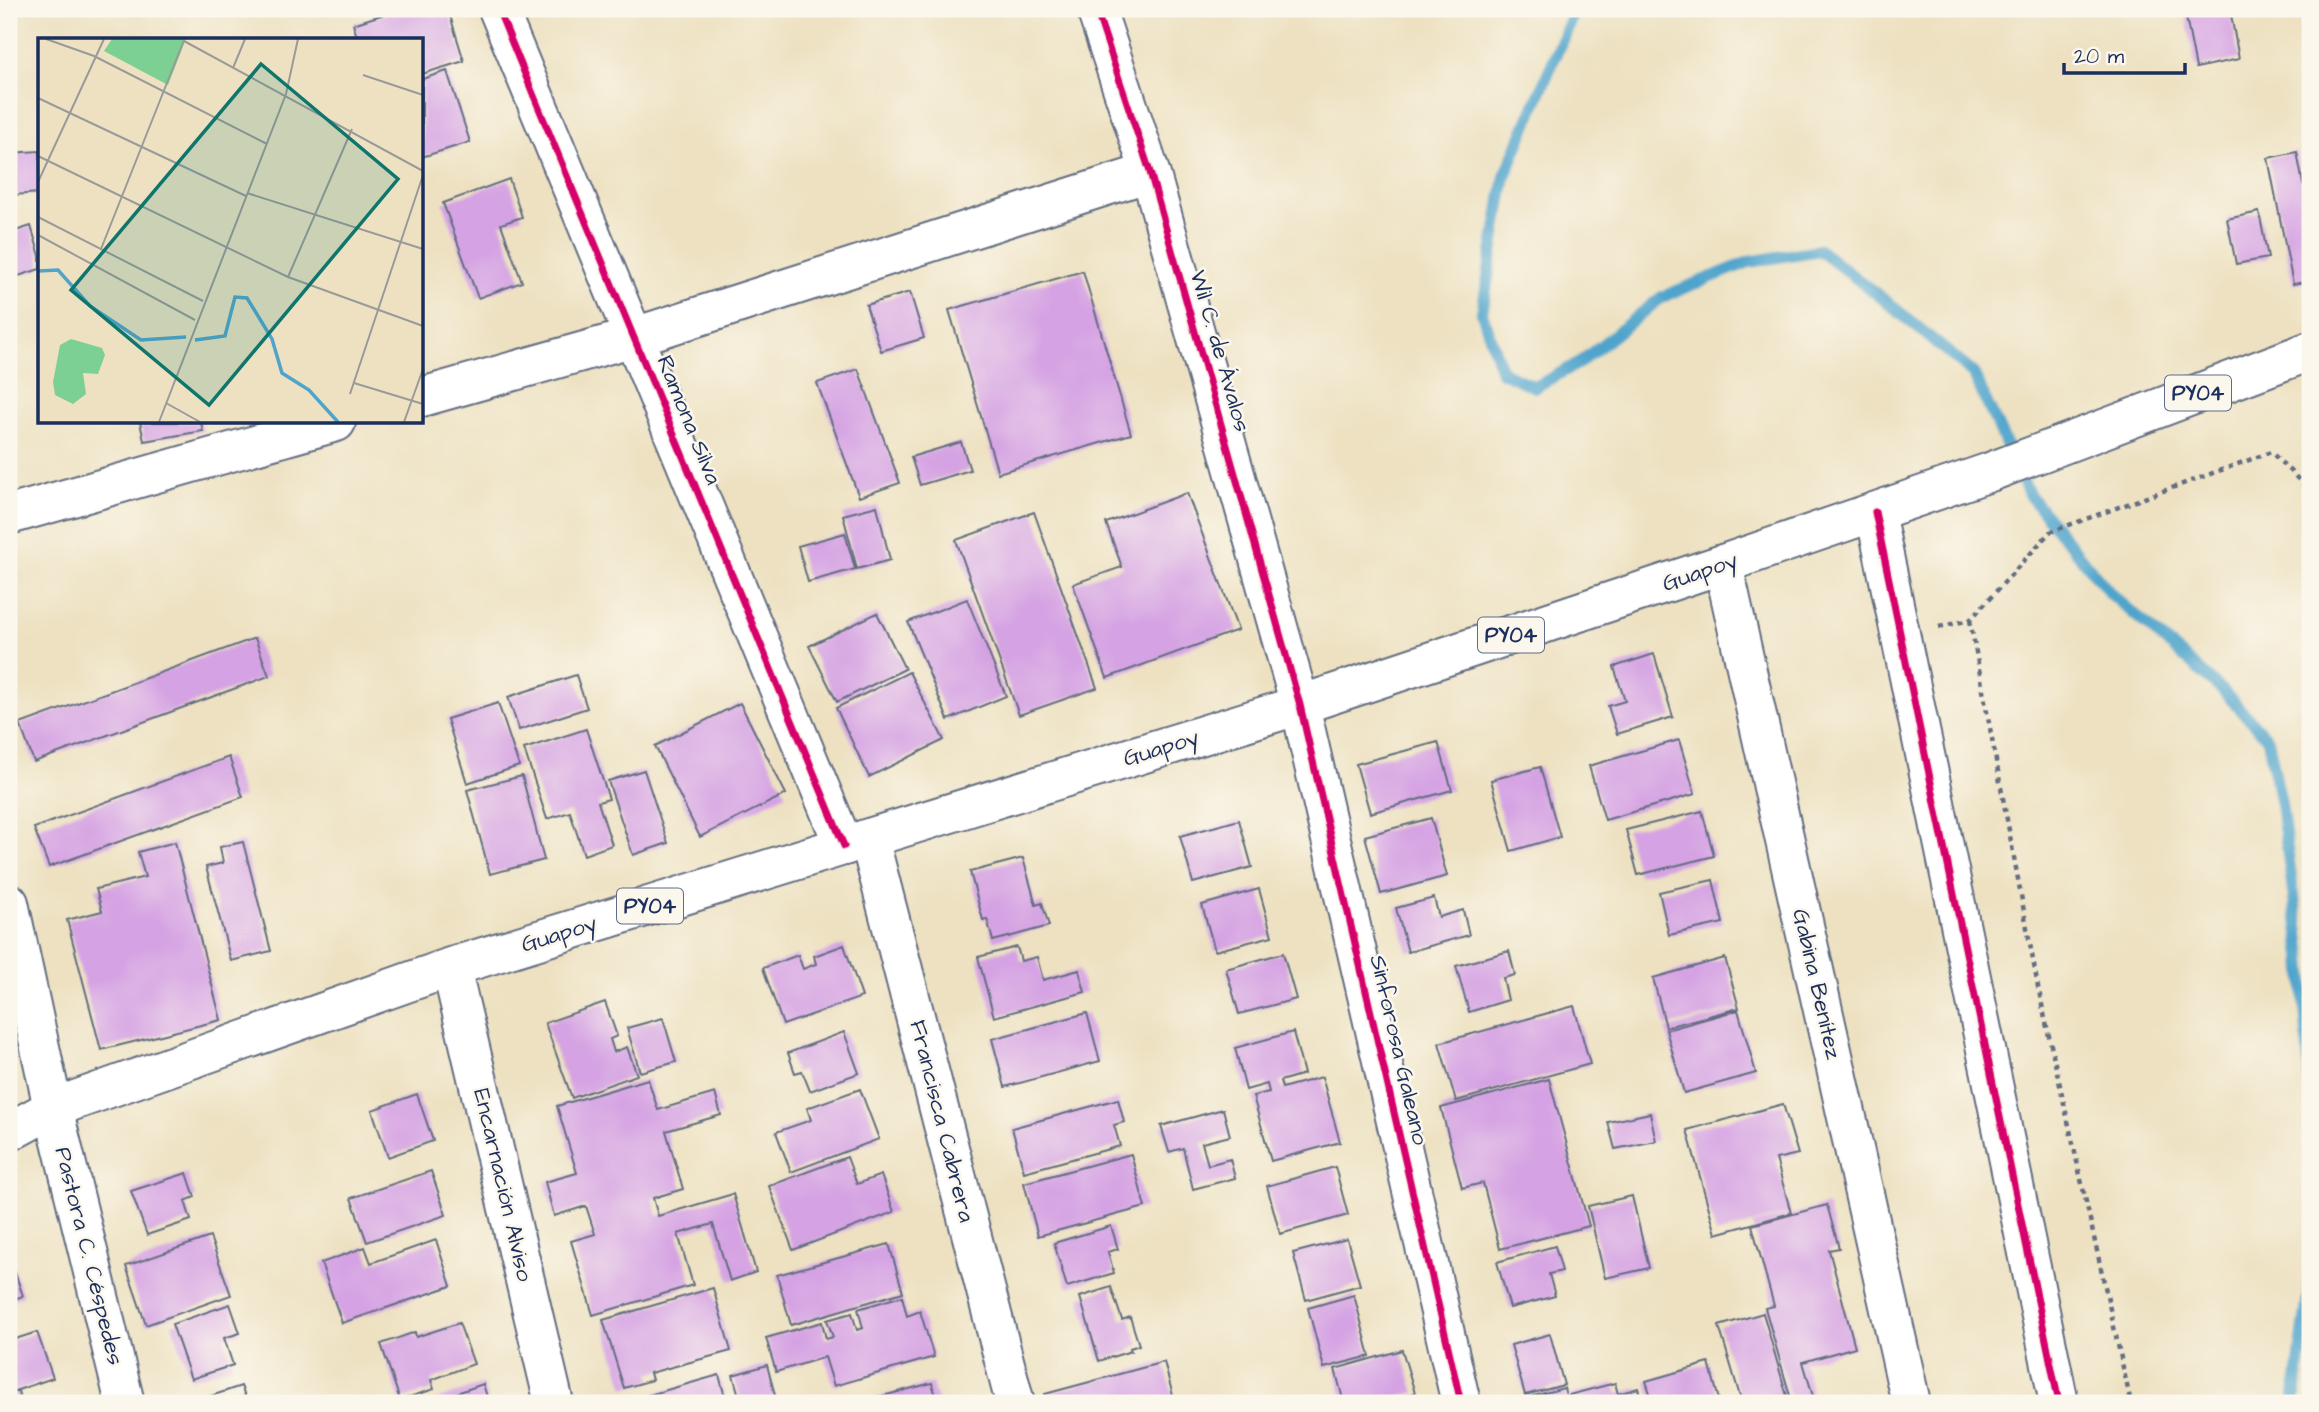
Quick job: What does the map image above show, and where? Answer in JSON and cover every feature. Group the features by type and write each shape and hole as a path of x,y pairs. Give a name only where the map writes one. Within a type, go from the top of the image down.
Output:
{"street":[{"name":"Ramona Silva","path":"498,9 634,337 857,842"},
{"name":"Wil C. de Ávalos","path":"1096,9 1150,172 1300,705"},
{"path":"424,396 634,337 1150,172"},
{"name":"Guapoy","path":"9,1132 52,1108 451,967 1300,705 1990,472 2310,351"},
{"path":"9,515 329,424"},
{"path":"1875,512 2059,1403"},
{"name":"Gabina Benítez","path":"1723,564 1910,1403"},
{"name":"Sinforosa Galeano","path":"1300,705 1461,1403"},
{"name":"Francisca Cabrera","path":"857,842 1015,1403"},
{"name":"Pastora C. Céspedes","path":"9,903 52,1108 124,1403"},
{"name":"Encarnación Alviso","path":"451,967 554,1403"}],"path":[{"path":"1900,636 1970,620 2050,532 2147,495 2271,452 2306,484 2310,491"},
{"path":"1970,620 2038,987 2131,1403"}],"building":[{"path":"400,9 448,9 464,61 424,73 424,38 357,38 353,24"},
{"path":"2230,9 2239,59 2196,68 2185,12"},
{"path":"447,71 470,142 424,156 424,78"},
{"path":"38,151 38,193 13,195 9,153"},
{"path":"2297,152 2303,184 2310,183 2310,281 2293,284 2268,158"},
{"path":"509,179 522,217 501,224 522,282 478,298 443,203"},
{"path":"2259,212 2268,258 2236,264 2227,219"},
{"path":"31,226 38,249 38,270 9,279 9,233"},
{"path":"1083,271 1131,434 998,473 949,310"},
{"path":"910,292 924,338 881,351 866,305"},
{"path":"858,369 900,483 859,497 817,383"},
{"path":"140,424 201,424 203,431 144,441"},
{"path":"961,442 970,470 920,485 911,457"},
{"path":"1187,493 1238,630 1107,678 1073,584 1122,567 1106,523"},
{"path":"877,506 890,560 857,569 843,515"},
{"path":"1034,512 1097,688 1019,715 956,540"},
{"path":"845,533 855,569 808,582 798,546"},
{"path":"967,599 1006,696 948,720 908,622"},
{"path":"877,613 905,669 837,702 809,646"},
{"path":"255,638 269,676 34,762 20,724"},
{"path":"1654,654 1673,717 1617,734 1608,706 1625,701 1614,667"},
{"path":"909,672 944,740 869,777 836,708"},
{"path":"576,675 587,708 519,730 508,697"},
{"path":"498,703 519,766 467,783 447,719"},
{"path":"740,703 786,794 700,837 655,746"},
{"path":"586,729 609,799 598,802 612,845 584,855 570,812 547,819 524,749"},
{"path":"1679,740 1695,794 1605,820 1589,766"},
{"path":"1438,742 1452,790 1370,813 1356,764"},
{"path":"229,757 243,797 49,867 34,828"},
{"path":"1540,767 1560,837 1511,851 1491,780"},
{"path":"644,770 668,843 633,855 608,781"},
{"path":"522,776 544,860 490,874 467,790"},
{"path":"1702,811 1714,856 1638,875 1626,830"},
{"path":"1431,818 1447,876 1381,894 1365,836"},
{"path":"1239,820 1252,867 1193,883 1180,836"},
{"path":"175,842 221,1020 101,1050 67,920 102,911 96,889 145,877 138,852"},
{"path":"243,842 271,951 231,961 206,867 223,863 220,847"},
{"path":"1023,858 1036,905 1042,903 1049,926 993,941 987,919 983,920 970,872"},
{"path":"1713,880 1723,923 1669,935 1659,892"},
{"path":"1259,889 1272,936 1215,951 1202,905"},
{"path":"1434,898 1439,917 1463,910 1469,935 1408,952 1396,908"},
{"path":"844,945 862,997 783,1025 763,968 798,955 803,969 816,964 814,956"},
{"path":"1017,947 1021,961 1037,957 1043,980 1079,970 1085,992 994,1017 978,957"},
{"path":"1509,951 1515,975 1503,978 1508,1000 1469,1012 1456,966"},
{"path":"1283,953 1296,999 1239,1014 1226,969"},
{"path":"1725,958 1739,1008 1666,1027 1653,978"},
{"path":"605,1002 617,1036 610,1039 614,1052 627,1047 637,1075 572,1098 545,1023"},
{"path":"1574,1006 1590,1064 1456,1101 1439,1043"},
{"path":"1738,1010 1756,1073 1684,1093 1666,1030"},
{"path":"1087,1013 1100,1061 1005,1087 992,1039"},
{"path":"663,1018 676,1062 640,1072 627,1028"},
{"path":"844,1032 859,1073 810,1091 802,1071 795,1073 788,1053"},
{"path":"1293,1032 1304,1074 1280,1081 1282,1088 1322,1077 1340,1142 1271,1161 1253,1096 1269,1092 1267,1084 1246,1090 1235,1048"},
{"path":"648,1079 658,1110 715,1093 721,1115 666,1131 683,1189 653,1198 658,1216 733,1194 756,1272 730,1281 713,1224 678,1234 693,1285 593,1315 571,1241 595,1234 586,1206 554,1216 545,1182 577,1173 557,1106"},
{"path":"1549,1079 1589,1226 1500,1249 1483,1183 1462,1188 1441,1108"},
{"path":"860,1089 879,1139 791,1172 776,1132 811,1120 807,1108"},
{"path":"417,1094 433,1141 388,1157 372,1110"},
{"path":"1118,1099 1124,1122 1114,1125 1120,1146 1024,1172 1012,1128"},
{"path":"1783,1104 1798,1154 1776,1159 1791,1213 1716,1234 1687,1130"},
{"path":"1223,1109 1230,1136 1202,1143 1208,1165 1230,1159 1235,1178 1193,1189 1183,1148 1169,1152 1161,1126"},
{"path":"1650,1113 1656,1141 1615,1149 1608,1122"},
{"path":"1131,1154 1145,1207 1038,1236 1024,1183"},
{"path":"847,1157 857,1184 881,1175 894,1212 793,1250 769,1186"},
{"path":"1335,1167 1348,1215 1280,1234 1267,1186"},
{"path":"431,1171 446,1215 367,1242 351,1198"},
{"path":"187,1173 195,1197 185,1201 191,1220 147,1235 131,1191"},
{"path":"1632,1196 1649,1268 1605,1278 1588,1206"},
{"path":"1827,1205 1839,1248 1829,1250 1855,1347 1803,1362 1815,1403 1792,1403 1765,1308 1774,1306 1752,1225"},
{"path":"1111,1226 1118,1249 1108,1252 1114,1273 1067,1287 1054,1243"},
{"path":"210,1237 231,1295 146,1325 126,1266"},
{"path":"1347,1239 1360,1285 1306,1300 1293,1253"},
{"path":"436,1240 451,1286 342,1323 321,1263 365,1247 371,1263"},
{"path":"889,1244 903,1292 791,1325 777,1275"},
{"path":"1555,1246 1562,1271 1549,1274 1555,1296 1510,1308 1497,1262"},
{"path":"9,1255 23,1296 9,1301"},
{"path":"1111,1287 1122,1320 1130,1317 1139,1345 1130,1348 1131,1351 1099,1361 1080,1297"},
{"path":"713,1288 731,1351 650,1373 652,1380 624,1388 603,1320"},
{"path":"1354,1295 1370,1356 1324,1368 1308,1308"},
{"path":"902,1296 907,1316 920,1311 934,1357 834,1386 825,1357 776,1372 766,1338 822,1322 826,1339 833,1337 827,1320 852,1313 857,1330 863,1328 858,1309"},
{"path":"230,1304 240,1333 224,1338 233,1365 191,1379 172,1324"},
{"path":"1763,1313 1789,1403 1742,1403 1719,1326"},
{"path":"459,1323 474,1364 431,1380 434,1389 400,1400 381,1344 415,1332 416,1337"},
{"path":"37,1332 53,1378 9,1393 9,1341"},
{"path":"1550,1334 1564,1385 1525,1395 1511,1345"},
{"path":"1402,1350 1415,1393 1376,1403 1344,1403 1335,1369"},
{"path":"1164,1362 1175,1403 1048,1403 1045,1394"},
{"path":"1709,1363 1719,1400 1708,1403 1653,1403 1646,1381"},
{"path":"767,1365 777,1403 741,1403 733,1375"},
{"path":"719,1375 725,1397 710,1403 636,1403 635,1399"},
{"path":"932,1383 938,1403 877,1403 875,1398"},
{"path":"1615,1383 1618,1394 1638,1388 1642,1403 1571,1403 1569,1395"},
{"path":"483,1384 489,1403 427,1403"},
{"path":"241,1386 248,1403 190,1403"},
{"path":"1564,1388 1568,1403 1514,1401"},
{"path":"18,1391 22,1403 9,1403 9,1394"}],"waterway":[{"path":"1575,9 1505,176 1482,313 1502,372 1535,387 1579,363 1662,297 1749,262 1819,250 1973,373 2030,496 2111,594 2223,691 2268,739 2281,804 2302,956 2310,1081"},
{"path":"2294,1403 2310,1280"}],"cycle path":[{"path":"498,9 844,846"},
{"path":"1096,9 1150,172 1300,705 1461,1403"},
{"path":"1875,512 2059,1403"}]}
